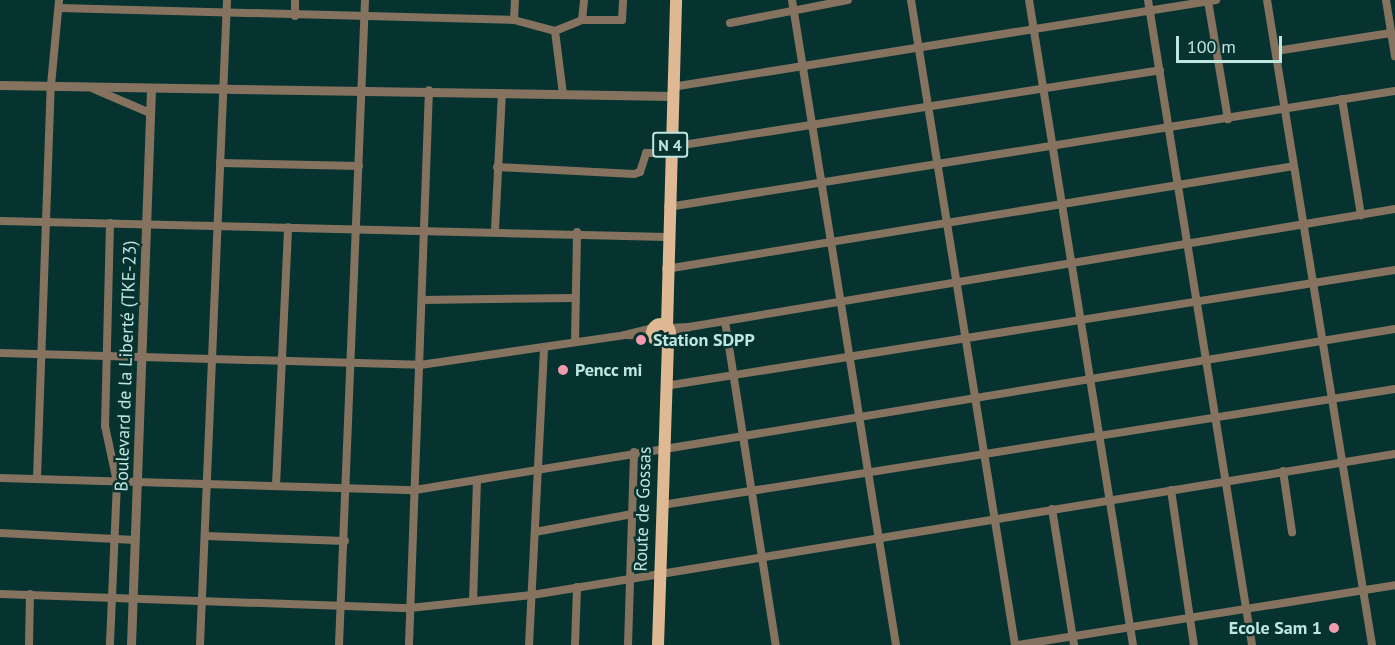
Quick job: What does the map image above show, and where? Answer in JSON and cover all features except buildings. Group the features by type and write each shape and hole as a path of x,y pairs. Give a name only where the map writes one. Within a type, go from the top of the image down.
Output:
{"main road":[{"name":"N 4","path":"664,380 661,332 668,237 676,0"},
{"name":"Route de Gossas","path":"658,645 664,380"}],"street":[{"path":"120,0 120,10"},
{"path":"200,645 227,0"},
{"path":"295,0 295,16"},
{"path":"339,645 345,541 365,0"},
{"path":"514,20 515,0"},
{"path":"582,20 584,0"},
{"path":"37,479 51,85 59,4 226,16 514,20 555,31 582,20 622,20 623,0"},
{"path":"730,23 793,4 849,0"},
{"path":"911,0 1017,645 1073,641 1130,627 1395,585"},
{"path":"1029,0 1133,645"},
{"path":"1148,0 1252,645"},
{"path":"1267,0 1372,645"},
{"path":"1386,0 1395,56"},
{"path":"0,85 429,90 563,94 672,91 803,66 1212,1 1228,119"},
{"path":"793,4 897,645"},
{"path":"555,31 563,94"},
{"path":"1276,51 1391,33"},
{"path":"497,167 634,174 640,172 646,153 1160,70"},
{"path":"87,87 117,94 150,113"},
{"name":"Boulevard de la Liberté (TKE-23)","path":"131,645 151,88"},
{"path":"409,645 429,90"},
{"path":"668,207 1169,129 1395,91"},
{"path":"495,230 502,93"},
{"path":"1342,99 1361,215"},
{"path":"220,163 359,166"},
{"path":"666,269 1294,166"},
{"path":"0,353 420,365 625,334 661,332 1395,209"},
{"path":"0,221 495,230 668,237"},
{"path":"110,223 103,356 106,439 117,482 110,645"},
{"path":"276,484 288,226"},
{"path":"575,341 573,298 577,232"},
{"path":"664,380 733,375 1395,270"},
{"path":"422,300 573,298"},
{"path":"724,321 776,645"},
{"path":"0,478 276,484 415,490 477,481 742,432 1395,329"},
{"path":"529,645 544,348"},
{"path":"662,505 1099,434 1395,389"},
{"path":"628,645 634,452"},
{"path":"0,594 410,608 532,595 762,555 1395,454"},
{"path":"1283,471 1292,532"},
{"path":"472,601 477,481"},
{"path":"1171,490 1194,645"},
{"path":"1052,509 1073,641"},
{"path":"535,532 632,514"},
{"path":"0,533 135,540"},
{"path":"205,536 345,541"},
{"path":"575,645 577,587"},
{"path":"29,645 30,594"}],"place":[{"name":"Station SDPP","path":"641,340"},
{"name":"Pencc mi","path":"563,370"},
{"name":"Ecole Sam 1","path":"1334,628"}]}
